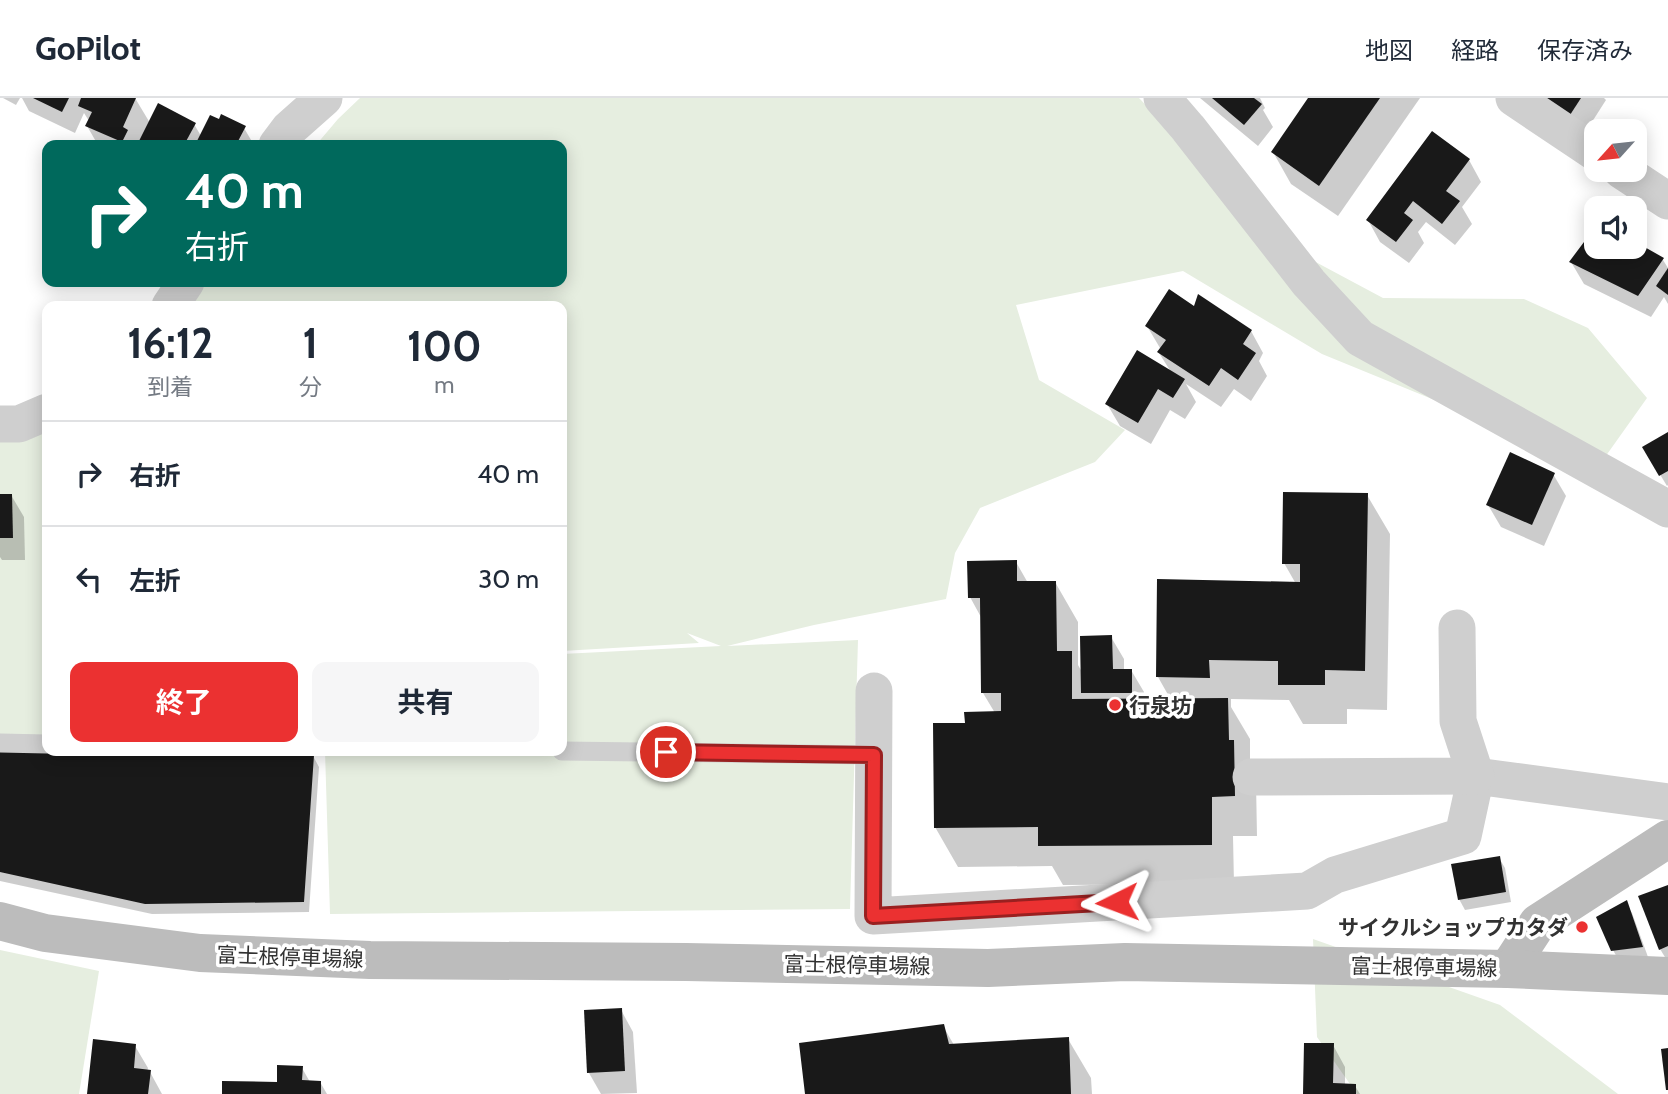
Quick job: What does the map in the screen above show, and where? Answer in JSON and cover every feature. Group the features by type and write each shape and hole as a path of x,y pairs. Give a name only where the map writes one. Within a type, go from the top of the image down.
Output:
{"main road":[{"name":"富士根停車場線","path":"0,921 45,933 200,953 370,960 988,968 1125,962 1508,969 1538,923 1668,839"},
{"path":"1508,969 1668,976"}],"street":[{"path":"281,140 289,128 324,98"},
{"path":"1162,98 1309,284 1360,338 1668,509"},
{"path":"1514,98 1584,145"},
{"path":"1639,182 1668,201"},
{"path":"0,424 19,424 42,414"},
{"path":"874,691 873,916 1307,891 1335,875 1463,836 1476,776 1458,722 1457,628"},
{"path":"1251,776 1476,776 1668,802"}],"lane":[{"path":"0,743 42,744"},
{"path":"567,751 874,755"}],"shaded area":[{"path":"360,98 1139,98 1218,180 1267,236 1383,298 1524,299 1588,328 1647,398 1598,467 1322,354 1183,271 1016,305 1039,380 1125,430 1095,462 980,508 955,553 946,599 814,625 727,646 858,640 850,909 330,914 325,756 567,756 567,654 721,646 687,633 699,643 567,651 567,301 188,301 200,287 567,287 567,140 320,140"},
{"path":"42,423 42,741 0,741 0,429"},
{"path":"1313,939 1500,1005 1618,1094 1357,1094 1317,1037"},
{"path":"0,950 99,971 79,1094 0,1094"}],"building":[{"path":"33,98 69,98 62,112"},
{"path":"81,98 136,98 123,127 128,130 123,140 85,126 92,112 78,106"},
{"path":"1212,98 1254,98 1262,104 1244,125"},
{"path":"1308,98 1380,98 1319,186 1271,152"},
{"path":"1543,98 1581,98 1570,115"},
{"path":"158,103 196,123 187,140 140,140"},
{"path":"221,114 246,126 239,140 198,140 210,115 219,119"},
{"path":"1432,131 1470,159 1446,191 1460,201 1442,224 1413,201 1404,213 1413,220 1396,242 1366,220"},
{"path":"1584,242 1584,259 1647,259 1647,248 1664,258 1638,296 1569,262"},
{"path":"1668,268 1668,295 1656,286"},
{"path":"1169,289 1194,306 1198,294 1252,330 1243,344 1256,353 1238,380 1221,368 1209,386 1157,352 1166,340 1145,326"},
{"path":"1137,350 1185,379 1173,398 1158,389 1138,423 1105,404"},
{"path":"1668,432 1668,471 1659,476 1642,447"},
{"path":"1510,452 1555,473 1532,525 1486,505"},
{"path":"1283,492 1368,493 1365,671 1325,670 1325,685 1278,685 1278,661 1209,660 1210,678 1156,677 1157,579 1300,582 1300,564 1282,564"},
{"path":"0,494 12,494 13,538 0,538"},
{"name":"行泉坊","path":"1017,560 1017,581 1056,581 1057,651 1072,651 1072,699 1228,698 1229,740 1234,740 1235,796 1212,797 1212,845 1038,846 1038,827 934,828 933,723 965,723 964,712 1001,711 1001,693 981,693 980,598 968,598 967,561"},
{"path":"1112,635 1113,669 1132,669 1132,693 1081,693 1080,636"},
{"path":"0,744 42,750 42,756 314,756 304,902 145,904 0,872"},
{"path":"1500,856 1506,892 1458,900 1451,864"},
{"path":"1668,885 1668,946 1659,950 1638,896"},
{"path":"1627,900 1643,947 1611,951 1596,917"},
{"path":"622,1008 625,1071 587,1073 584,1010"},
{"path":"944,1024 949,1044 1069,1037 1071,1094 805,1094 799,1043"},
{"path":"93,1039 136,1044 134,1068 151,1070 148,1094 87,1094"},
{"path":"1304,1043 1334,1043 1333,1083 1356,1084 1356,1094 1303,1094"},
{"path":"1668,1048 1668,1090 1666,1090 1661,1049"},
{"path":"277,1065 303,1066 302,1080 321,1081 321,1094 222,1094 222,1081 277,1082"}],"place":[{"name":"行泉坊","path":"1115,705"},
{"name":"サイクルショップカタダ","path":"1582,927"}],"route":[{"path":"666,752 874,755 873,916 1117,902"}]}
